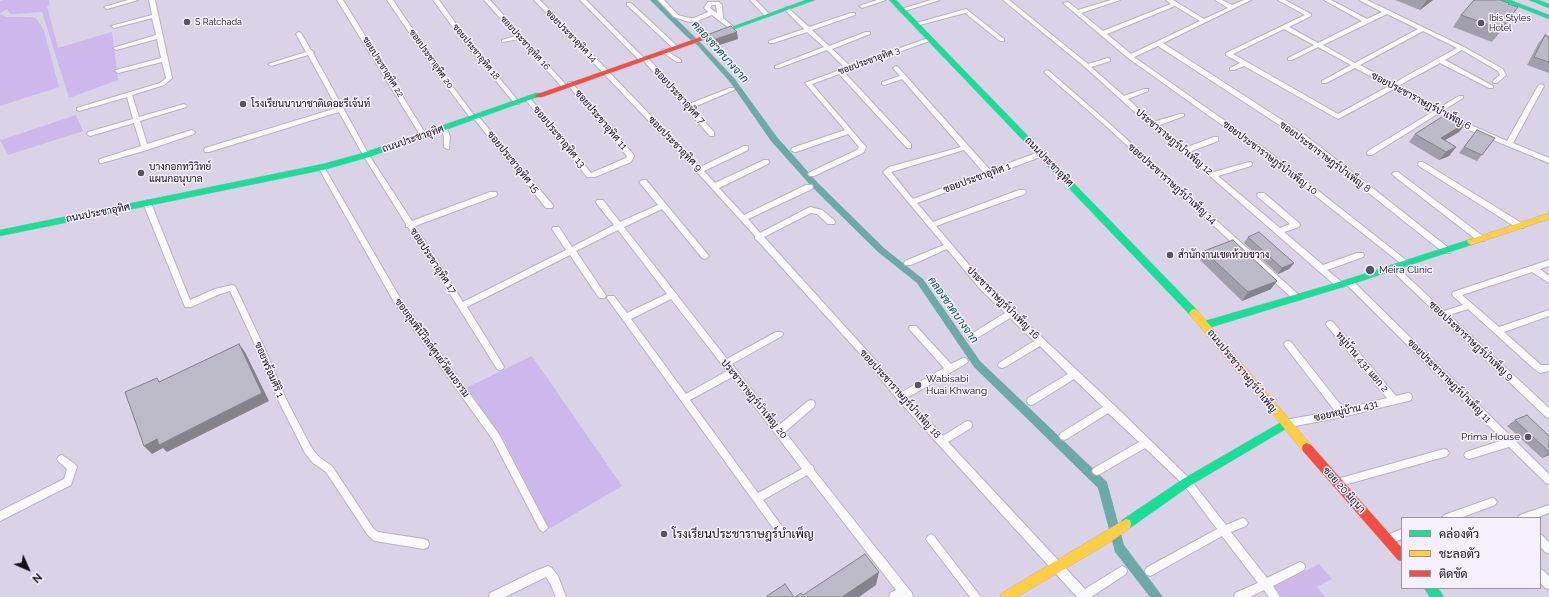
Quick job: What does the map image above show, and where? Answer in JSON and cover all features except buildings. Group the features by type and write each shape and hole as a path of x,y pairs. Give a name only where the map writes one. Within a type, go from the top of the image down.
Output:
{"main road":[{"name":"ถนนประชาอุทิศ","path":"0,233 321,167 366,155 812,0"},
{"name":"ถนนประชาอุทิศ","path":"892,0 1205,325"},
{"path":"1504,0 1549,16"},
{"path":"1513,0 1549,13"},
{"path":"1522,0 1549,10"},
{"path":"1532,0 1549,6"},
{"name":"ถนนประชาราษฎร์บำเพ็ญ","path":"1285,424 1205,325 1345,284 1549,216"},
{"path":"1006,597 1106,538 1187,482 1285,424"},
{"name":"ซอย 20 มิถุนา","path":"1285,424 1401,555"},
{"path":"1431,589 1438,597"}],"street":[{"path":"107,7 135,0"},
{"path":"79,109 167,81 169,78 152,0"},
{"name":"ซอยประชาอุทิศ 22","path":"340,0 368,43 424,136"},
{"name":"ซอยประชาอุทิศ 20","path":"390,0 438,71 475,117"},
{"name":"ซอยประชาอุทิศ 18","path":"436,0 462,36 517,103"},
{"name":"ซอยประชาอุทิศ 16","path":"487,0 520,38 567,85"},
{"name":"ซอยประชาอุทิศ 14","path":"537,0 605,72"},
{"path":"584,1 592,0"},
{"path":"661,0 676,16 689,20 695,20 713,12"},
{"path":"753,0 767,15"},
{"path":"862,6 883,0"},
{"path":"901,10 937,0"},
{"name":"ประชาราษฎร์บำเพ็ญ 12","path":"1006,0 1087,66 1152,125 1213,175 1321,269 1345,284"},
{"path":"1077,12 1117,0"},
{"path":"1170,0 1204,21"},
{"path":"1218,0 1231,7"},
{"path":"1130,57 1248,0"},
{"path":"1281,0 1309,15 1228,54 1229,56 1338,117 1462,48"},
{"path":"1327,0 1366,22"},
{"path":"1362,0 1462,48 1501,70 1503,75 1495,82"},
{"name":"ซอยประชาอุทิศ 7","path":"584,1 643,58 712,134"},
{"path":"720,17 719,5 712,1 707,8 732,28"},
{"name":"ซอยประชาราษฎร์บำเพ็ญ 10","path":"1066,3 1130,57 1266,153 1407,264"},
{"path":"629,4 675,47"},
{"path":"1102,34 1176,4"},
{"path":"787,9 849,68"},
{"path":"916,24 966,11 1002,40"},
{"path":"1290,59 1386,12"},
{"path":"771,42 853,14"},
{"path":"114,26 155,16"},
{"name":"ซอยประชาราษฎร์บำเพ็ญ 6","path":"1285,27 1392,87 1471,128 1549,161"},
{"path":"1324,82 1423,30"},
{"path":"777,67 868,33"},
{"name":"ซอยประชาอุทิศ 17","path":"299,34 311,52 340,109 366,155 500,367"},
{"path":"116,48 160,36"},
{"path":"504,41 520,38"},
{"name":"ซอยประชาอุทิศ 3","path":"848,131 808,83 930,38"},
{"name":"ซอยประชาราษฎร์บำเพ็ญ 8","path":"1158,43 1303,137 1447,251"},
{"path":"664,51 679,61"},
{"path":"271,64 311,52"},
{"path":"118,71 164,59"},
{"path":"1087,66 1108,60"},
{"path":"1440,60 1490,87"},
{"path":"1232,69 1243,64"},
{"path":"896,68 989,174"},
{"name":"ซอยประชาอุทิศ 9","path":"605,72 699,170 742,219"},
{"path":"840,72 909,146"},
{"name":"ซอยประชาราษฎร์บำเพ็ญ 14","path":"1047,72 1109,126 1297,298"},
{"path":"884,83 903,77"},
{"name":"ซอยประชาอุทิศ 11","path":"567,85 631,156 628,160 593,175 589,175"},
{"path":"1509,144 1541,86"},
{"path":"688,107 732,89"},
{"path":"1123,98 1146,90"},
{"path":"129,94 145,148"},
{"path":"1370,153 1460,97"},
{"name":"ซอยประชาอุทิศ 13","path":"528,99 589,175"},
{"path":"90,134 184,106"},
{"path":"207,150 340,109"},
{"path":"1152,125 1182,115"},
{"name":"ซอยประชาอุทิศ 15","path":"475,117 549,206"},
{"path":"444,128 447,137 447,148"},
{"path":"794,150 848,131 863,147 859,152 812,174"},
{"path":"102,161 192,132"},
{"path":"1184,151 1216,139"},
{"path":"699,170 746,148"},
{"name":"ประชาราษฎร์บำเพ็ญ 16","path":"965,148 888,170 887,172 984,288 1187,482 1275,597"},
{"name":"ซอยประชาอุทิศ 1","path":"912,202 1041,154"},
{"path":"714,187 766,162"},
{"path":"1213,175 1249,164"},
{"path":"1421,164 1520,226"},
{"name":"ซอยลุมพินีวิลล์ศูนย์วัฒนธรรม","path":"321,167 397,300 496,437 544,527"},
{"path":"1396,174 1481,239"},
{"path":"643,182 705,256"},
{"path":"742,219 809,186"},
{"path":"931,225 1022,192"},
{"path":"410,225 493,194"},
{"path":"1261,195 1296,225 1278,232"},
{"name":"ประชาราษฎร์บำเพ็ญ 20","path":"600,202 732,373 810,469 906,594"},
{"name":"ซอยพร้อมศิริ 1","path":"147,203 188,305 218,291 232,288 261,349 282,400 308,450 316,460 329,469 370,531 375,536 424,544"},
{"path":"462,306 619,226 663,206"},
{"path":"758,237 810,210 819,212 831,222"},
{"name":"ซอยประชาราษฎร์บำเพ็ญ 18","path":"742,219 866,355 901,398 1059,567 1083,597"},
{"path":"556,229 570,251 606,297 625,318 781,532"},
{"path":"908,263 948,246"},
{"path":"1321,269 1360,255"},
{"path":"1549,263 1456,294 1536,366 1540,369 1549,368"},
{"name":"ซอยประชาราษฎร์บำเพ็ญ 9","path":"1393,268 1549,414"},
{"path":"1533,268 1549,280"},
{"name":"ซอยประชาราษฎร์บำเพ็ญ 11","path":"1345,284 1549,480"},
{"path":"625,318 672,295"},
{"path":"1443,314 1468,306"},
{"path":"1498,331 1549,313"},
{"path":"971,338 1012,314"},
{"name":"หมู่บ้าน 431 แยก 2","path":"1330,324 1394,400"},
{"path":"913,328 950,369"},
{"path":"725,364 779,334"},
{"path":"1002,365 1040,342"},
{"path":"1288,344 1342,413"},
{"path":"901,398 964,361"},
{"path":"684,399 732,373"},
{"path":"1031,401 1075,374"},
{"name":"ซอยหมู่บ้าน 431","path":"1285,424 1342,413 1408,397"},
{"path":"779,431 811,404"},
{"path":"1064,436 1110,407"},
{"path":"942,441 968,425"},
{"path":"1469,455 1511,442"},
{"path":"1097,471 1146,443"},
{"path":"1337,483 1444,453"},
{"path":"0,516 68,482 72,467 62,459"},
{"path":"756,499 810,469"},
{"path":"1450,517 1492,502"},
{"path":"1526,517 1549,509"},
{"path":"1150,571 1224,530 1243,523"},
{"path":"1388,539 1401,534"},
{"path":"931,539 976,597"},
{"path":"1541,540 1549,549"},
{"path":"1239,597 1300,567"},
{"path":"494,597 539,574 548,571 554,580 561,597"},
{"path":"1083,597 1122,571"},
{"path":"1541,575 1549,584"},
{"path":"894,597 906,594"}],"shaded area":[{"path":"4,0 49,0 50,5 47,6 58,48 112,32 118,80 69,98 42,12 11,14 7,9 0,13 0,2"},
{"path":"0,14 6,17 36,18 44,31 59,87 0,106"},
{"path":"76,115 83,131 8,155 0,140 0,138 1,140"},
{"path":"532,356 622,486 549,529 505,442 466,388"},
{"path":"1319,564 1332,579 1317,587 1325,597 1278,597 1271,588"}],"waterway":[{"name":"คลองชวดบางจาก","path":"653,0 700,45 732,80 774,139 815,185 881,250 920,281 977,364 1103,485 1119,548 1157,597"}],"traffic: fast":[{"path":"721,32 812,0"},
{"path":"892,0 1194,313"},
{"path":"1504,0 1549,17"},
{"path":"1532,0 1549,6"},
{"path":"0,233 323,167 366,155 539,95"},
{"path":"1205,325 1340,285 1471,242"},
{"path":"1126,524 1187,482 1285,424"},
{"path":"1431,589 1438,597"}],"traffic: slow":[{"path":"1471,242 1549,216"},
{"path":"1194,313 1307,448"},
{"path":"1006,597 1106,538 1126,524"}],"traffic: jam":[{"path":"539,95 721,32"},
{"path":"1307,448 1401,555"}],"place":[{"name":"S Ratchada","path":"187,22"},
{"name":"Ibis Styles Hotel","path":"1481,23"},
{"name":"โรงเรียนนานาชาติเดอะรีเจ้นท์","path":"243,104"},
{"name":"บางกอกทวิวิทย์ แผนกอนุบาล","path":"141,173"},
{"name":"สำนักงานเขตห้วยขวาง","path":"1170,255"},
{"name":"Meira Clinic","path":"1370,270"},
{"name":"Wabisabi Huai Khwang","path":"918,385"},
{"name":"Prima House","path":"1528,437"},
{"name":"โรงเรียนประชาราษฎร์บำเพ็ญ","path":"664,534"}]}
